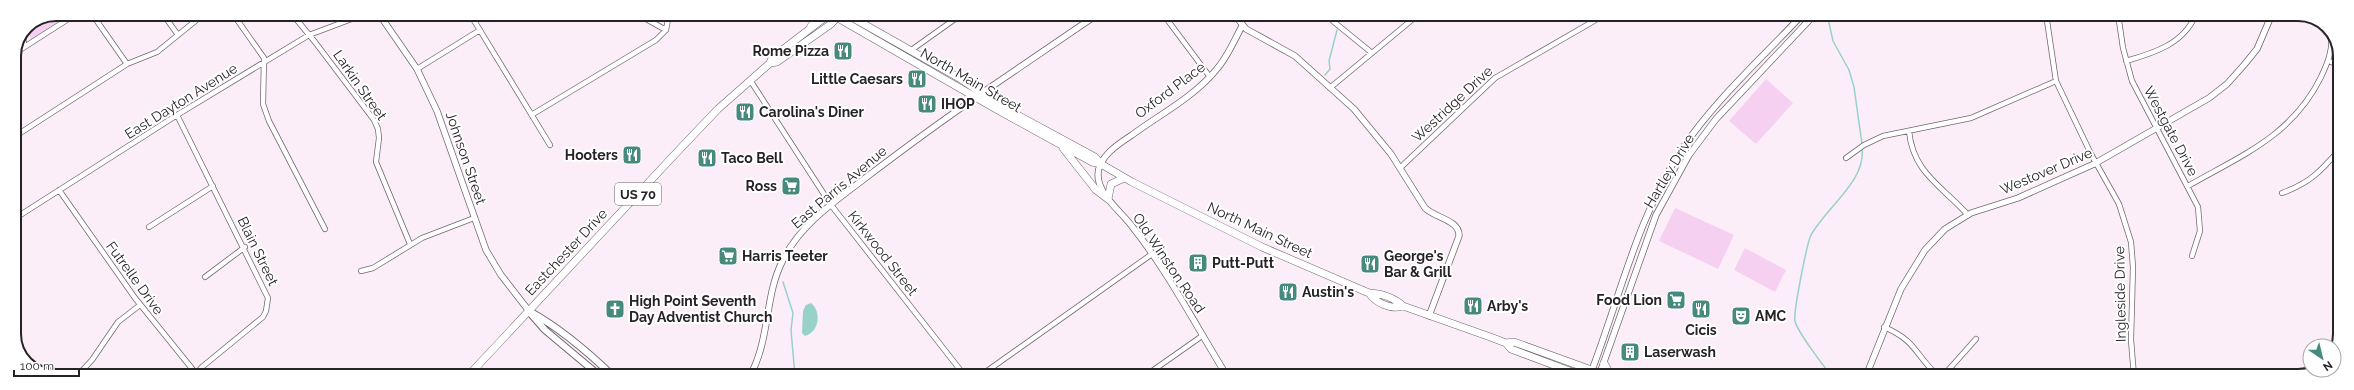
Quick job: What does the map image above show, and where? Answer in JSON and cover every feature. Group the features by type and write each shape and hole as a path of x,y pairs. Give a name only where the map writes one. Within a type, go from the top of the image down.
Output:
{"main road":[{"path":"802,34 814,23 814,21"},
{"name":"Eastchester Drive","path":"475,369 678,151 750,80 770,63 772,58 820,21"},
{"name":"Eastchester Drive","path":"770,63 777,62 831,24 833,21"},
{"name":"North Main Street","path":"846,21 905,57 1095,156 1100,164"},
{"name":"North Main Street","path":"858,21 911,50 980,95 1092,162 1100,164 1124,178 1262,247 1369,293 1380,295 1399,306"},
{"path":"863,21 866,26"},
{"path":"1058,143 1096,190 1108,198 1111,184 1124,178"},
{"path":"1369,293 1374,300 1380,295"},
{"name":"North Main Street","path":"1374,300 1399,306 1506,343 1514,342 1581,369"},
{"name":"Johnson Street","path":"529,311 545,330 592,369"},
{"name":"Johnson Street","path":"529,311 549,322 571,338 605,369"},
{"name":"North Main Street","path":"1506,343 1511,349 1561,369"},
{"path":"1521,353 1529,347"},
{"path":"1604,363 1607,369"}],"street":[{"path":"24,43 24,47 65,21"},
{"path":"97,21 127,64"},
{"path":"168,21 178,35"},
{"path":"21,132 127,64 157,52 195,21"},
{"path":"238,21 264,58 262,64 264,73 263,104 269,121 324,229"},
{"name":"Larkin Street","path":"298,21 374,120 378,129 379,138 376,162 410,244"},
{"name":"East Dayton Avenue","path":"21,214 177,115 309,35 344,21"},
{"name":"Johnson Street","path":"384,21 417,69 437,110 474,218 494,265 529,311"},
{"path":"474,21 550,145"},
{"path":"650,21 666,30"},
{"path":"532,114 656,40 666,30 668,21"},
{"path":"905,57 911,50 952,21"},
{"name":"East Parris Avenue","path":"753,369 763,345 772,292 782,260 801,232 831,205 901,150 1088,21"},
{"path":"1168,21 1210,77"},
{"path":"1239,21 1242,26 1295,56 1331,87 1371,128 1400,168 1425,208 1434,215 1456,226 1459,236 1429,316"},
{"path":"1333,21 1372,53"},
{"path":"1331,87 1411,21"},
{"name":"Westridge Drive","path":"1400,168 1495,78 1594,21"},
{"name":"Hartley Drive","path":"1592,369 1648,212 1682,150 1704,120 1796,21"},
{"name":"Hartley Drive","path":"1601,369 1656,215 1686,161 1716,119 1809,21"},
{"name":"Ingleside Drive","path":"2047,21 2056,81 2091,154 2119,204 2131,242 2133,267 2131,340 2133,369"},
{"name":"Westgate Drive","path":"2119,21 2126,61 2132,81 2198,207 2200,231 2192,256"},
{"path":"2126,61 2164,48 2189,27 2192,21"},
{"name":"Westover Drive","path":"1869,369 1884,327 1901,289 1926,250 1945,229 1968,215 2018,198 2097,163 2208,98 2227,84 2257,49 2269,21"},
{"name":"Oxford Place","path":"1100,164 1120,143 1210,77 1221,64 1242,26"},
{"path":"417,69 480,30"},
{"path":"2188,186 2267,141 2287,125 2308,100 2329,61 2332,47"},
{"path":"2329,61 2333,63"},
{"name":"Kirkwood Street","path":"750,80 831,205 959,369"},
{"path":"1846,158 1877,139 1971,118 2056,81"},
{"name":"Blain Street","path":"177,115 267,292 268,298 266,311 259,321 203,369"},
{"path":"1909,131 1912,150 1921,167 1968,215"},
{"path":"2282,193 2302,185 2317,175 2333,157"},
{"name":"Old Winston Road","path":"1100,164 1098,170 1099,183 1108,198 1131,225 1152,254 1222,369"},
{"path":"149,227 213,186"},
{"name":"Futrelle Drive","path":"59,190 140,305 191,369"},
{"path":"361,271 373,268 410,244 474,218"},
{"path":"205,277 244,247"},
{"path":"990,369 1152,254"},
{"path":"84,369 118,322 140,305"},
{"path":"1884,327 1898,333 1909,341 1932,369"},
{"path":"1155,369 1202,336"},
{"path":"1949,369 1976,339"}],"shaded area":[{"path":"59,21 31,40 29,34 36,27 42,24"},
{"path":"1766,79 1793,103 1756,144 1729,121"},
{"path":"1675,208 1734,235 1718,269 1659,241"},
{"path":"1745,248 1786,270 1775,292 1734,270"},
{"path":"811,303 817,311 818,316 816,326 810,334 805,336 802,333 803,311 806,305"}],"waterway":[{"path":"1829,21 1833,41 1849,70 1854,87 1862,144"},
{"path":"1325,75 1330,69 1329,61 1337,30"},
{"path":"1826,369 1800,333 1795,321 1798,292 1811,235 1854,179 1862,159 1862,148"},
{"path":"783,282 793,313 791,330 794,369"}],"place":[{"name":"Rome Pizza","path":"843,51"},
{"name":"Little Caesars","path":"917,79"},
{"name":"IHOP","path":"927,104"},
{"name":"Carolina's Diner","path":"745,112"},
{"name":"Hooters","path":"632,155"},
{"name":"Taco Bell","path":"707,158"},
{"name":"Ross","path":"791,186"},
{"name":"Harris Teeter","path":"728,256"},
{"name":"Putt-Putt","path":"1198,263"},
{"name":"George's Bar & Grill","path":"1370,264"},
{"name":"Austin's","path":"1288,292"},
{"name":"Food Lion","path":"1676,300"},
{"name":"Arby's","path":"1473,306"},
{"name":"High Point Seventh Day Adventist Church","path":"615,309"},
{"name":"Cicis","path":"1701,309"},
{"name":"AMC","path":"1741,316"},
{"name":"Laserwash","path":"1630,352"}]}
